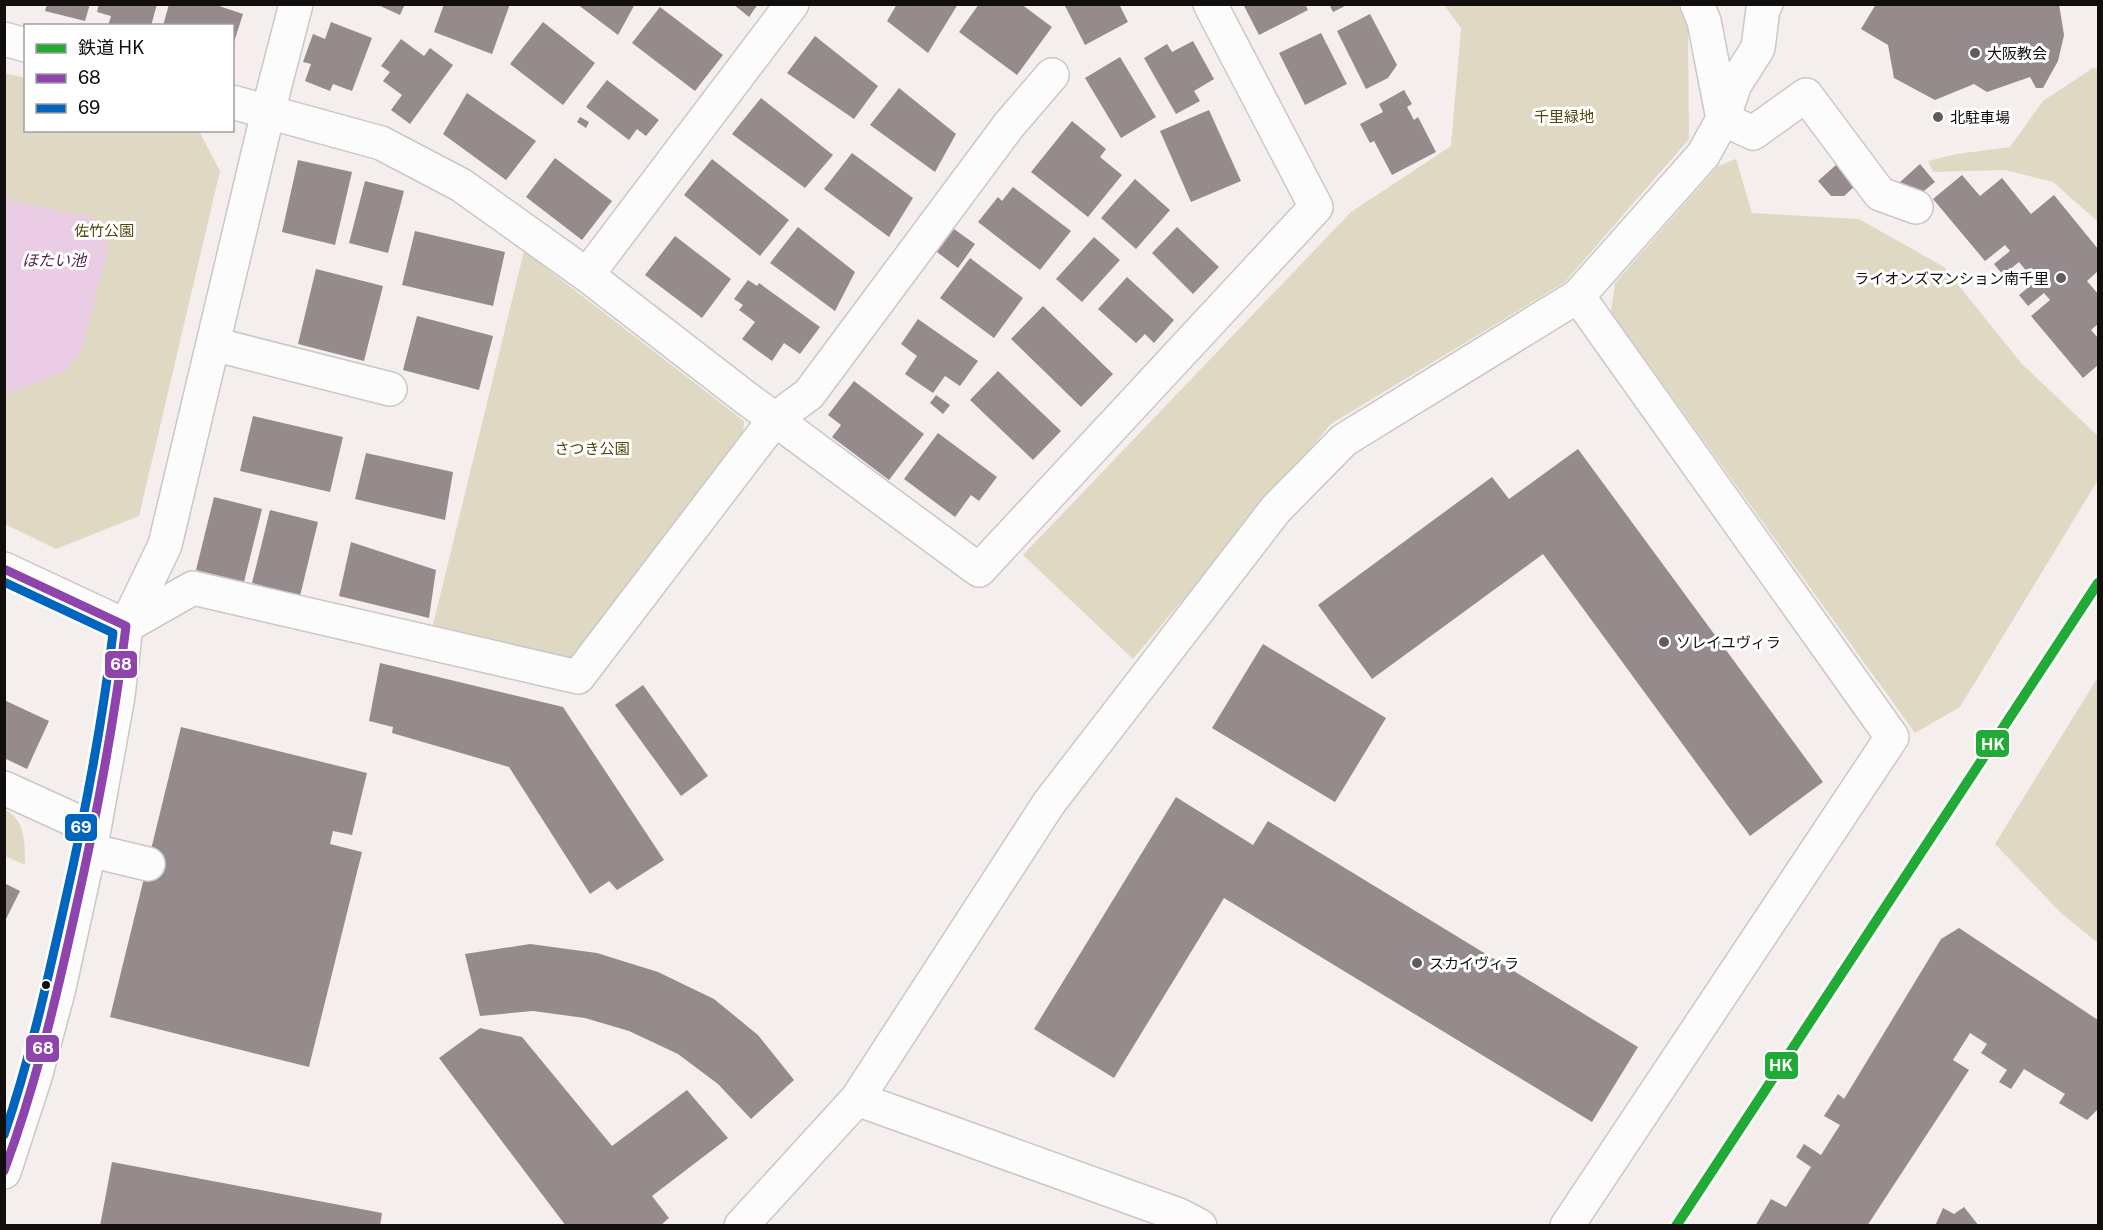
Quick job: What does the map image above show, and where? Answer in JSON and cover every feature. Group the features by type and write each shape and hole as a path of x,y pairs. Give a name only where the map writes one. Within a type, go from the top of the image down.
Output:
{"street":[{"path":"4,1172 35,1077 58,992 91,839 118,696 126,626 165,545 296,4"},
{"path":"587,275 792,4"},
{"path":"234,103 381,143 461,185 587,275 736,391 979,570 1317,207 1210,4"},
{"path":"1697,4 1704,21 1724,119"},
{"path":"741,1226 857,1099 1049,803 1276,509 1344,440 1578,296 1703,155 1724,119 1735,84 1758,48 1763,9 1766,4"},
{"path":"4,39 24,44"},
{"path":"126,626 193,588 578,677 775,419 809,394 1009,125 1052,75"},
{"path":"1724,119 1753,133 1806,95 1880,194 1916,207"},
{"path":"1567,1226 1892,737 1578,296"},
{"path":"213,344 390,389"},
{"path":"4,570 126,626"},
{"path":"4,788 91,839 148,864"},
{"path":"857,1099 1168,1211 1200,1226"}],"green space":[{"name":"千里緑地","path":"1444,5 1679,5 1688,29 1689,139 1565,282 1331,424 1133,659 1023,555 1351,212 1451,146 1461,28"},
{"path":"2093,68 2098,68 2098,222 2053,182 2005,170 1933,172 1928,161 1957,154 2010,147 2043,101"},
{"name":"佐竹公園","path":"4,73 24,78 24,132 200,132 220,171 139,516 56,549 5,524"},
{"path":"1736,159 1752,213 1859,219 1944,267 2021,363 2098,436 2098,480 1960,707 1915,733 1611,312 1615,283 1718,166"},
{"name":"さつき公園","path":"524,251 744,421 743,437 574,658 557,663 432,629"},
{"path":"2098,677 2098,943 2061,913 1995,844"},
{"path":"5,810 12,814 21,827 25,865 5,856"}],"water":[{"name":"ほたい池","path":"4,198 91,217 102,230 108,247 82,349 67,370 5,395"}],"building":[{"path":"47,4 90,4 85,21 45,11"},
{"path":"99,4 157,4 152,24 109,24 111,16 97,12"},
{"path":"169,4 213,4 243,14 234,42 234,24 164,24"},
{"path":"376,4 405,4 400,15"},
{"path":"444,4 510,4 492,54 434,32"},
{"path":"577,4 635,4 618,35"},
{"path":"733,4 758,4 749,17"},
{"path":"897,4 958,4 928,53 887,21"},
{"path":"979,4 1021,4 1052,27 1017,75 959,32"},
{"path":"1064,4 1119,4 1128,22 1085,45"},
{"path":"1243,4 1305,4 1308,10 1259,35"},
{"path":"1329,4 1349,4 1333,12"},
{"name":"大阪教会","path":"1876,4 2059,4 2064,35 2058,61 2043,88 2036,88 2030,77 1987,92 1974,84 1935,100 1894,78 1888,45 1861,29"},
{"path":"660,7 723,55 695,91 632,43"},
{"path":"1370,14 1397,65 1388,78 1366,89 1337,31"},
{"path":"331,22 372,38 352,91 333,84 330,91 305,81 311,64 303,62 313,34 325,39"},
{"path":"543,22 595,63 563,105 510,64"},
{"path":"1321,33 1347,84 1305,105 1279,53"},
{"path":"815,36 878,86 854,119 787,73"},
{"path":"401,39 424,56 430,48 453,65 410,124 391,110 402,95 383,81 390,72 381,66"},
{"path":"1193,41 1214,79 1194,91 1200,101 1176,114 1144,58 1167,44 1172,52"},
{"path":"1120,57 1156,117 1121,138 1085,78"},
{"path":"607,80 659,120 646,136 637,129 629,140 586,107"},
{"path":"899,88 956,134 935,172 870,125"},
{"path":"1404,90 1412,104 1407,107 1414,120 1418,117 1436,152 1392,175 1374,141 1370,143 1360,124 1383,112 1379,104"},
{"path":"467,93 536,141 506,180 443,134"},
{"path":"761,98 833,155 805,188 732,134"},
{"path":"1209,110 1241,181 1191,202 1160,131"},
{"path":"580,117 589,122 586,128 577,122"},
{"path":"1072,121 1106,149 1100,157 1122,175 1088,217 1031,172"},
{"path":"852,153 913,198 889,237 824,189"},
{"path":"555,158 612,201 582,240 526,197"},
{"path":"712,159 789,220 760,256 684,195"},
{"path":"298,160 352,172 335,245 282,232"},
{"path":"1920,164 1935,182 1919,195 1899,183"},
{"path":"1836,165 1854,187 1844,196 1831,196 1818,181"},
{"name":"ライオンズマンション南千里","path":"1962,175 1980,196 2002,178 2031,214 2054,195 2098,249 2098,271 2087,281 2098,294 2098,324 2091,330 2098,338 2098,365 2083,378 2031,316 2050,300 2044,293 2028,306 2019,295 2035,282 2019,262 2003,275 1994,264 2010,251 2005,245 1985,261 1933,199"},
{"path":"1135,179 1170,210 1136,249 1101,218"},
{"path":"365,181 404,191 388,253 349,243"},
{"path":"1013,187 1071,231 1040,270 978,222 998,197 1002,201"},
{"path":"798,227 855,272 835,311 770,263"},
{"path":"1177,227 1219,267 1193,294 1152,253"},
{"path":"954,229 975,244 958,268 937,252"},
{"path":"415,231 505,252 493,306 402,285"},
{"path":"675,236 731,279 702,318 645,275"},
{"path":"1094,237 1120,260 1082,302 1056,279"},
{"path":"970,258 1023,298 994,338 940,298"},
{"path":"316,269 383,286 364,361 298,344"},
{"path":"1127,277 1174,320 1154,343 1145,334 1136,343 1098,309"},
{"path":"748,280 757,286 759,283 820,327 800,354 784,343 772,361 742,339 755,322 739,310 743,305 734,299"},
{"path":"1043,306 1113,374 1081,407 1011,339"},
{"path":"417,316 493,336 479,390 403,370"},
{"path":"918,319 978,361 960,386 945,376 933,393 905,374 917,356 901,344"},
{"path":"998,371 1061,431 1033,460 970,400"},
{"path":"854,381 924,434 889,480 832,437 841,425 828,415"},
{"path":"936,395 950,405 943,414 930,403"},
{"path":"253,416 343,437 330,492 240,471"},
{"path":"938,433 997,477 979,501 971,495 955,517 904,479"},
{"name":"ソレイユヴィラ","path":"1578,449 1823,782 1750,836 1543,554 1372,679 1318,605 1492,477 1509,499"},
{"path":"366,453 453,472 445,520 355,499"},
{"path":"214,497 262,509 244,582 196,570"},
{"path":"270,510 318,522 300,596 252,583"},
{"path":"351,542 436,570 429,618 339,596"},
{"path":"1263,644 1386,718 1335,802 1212,728"},
{"path":"380,663 563,707 664,860 617,890 609,881 590,894 509,767 392,733 393,727 369,721"},
{"path":"643,685 708,776 681,796 615,705"},
{"path":"4,700 49,721 27,769 4,758"},
{"path":"181,727 367,773 352,835 333,831 330,844 362,852 309,1067 110,1017"},
{"name":"スカイヴィラ","path":"1176,797 1253,845 1268,821 1638,1047 1592,1122 1224,898 1114,1078 1034,1029"},
{"path":"4,883 20,891 4,923"},
{"path":"1959,928 2098,1020 2098,1109 2087,1120 2059,1103 2065,1094 2024,1069 2011,1089 1999,1082 2007,1070 1981,1053 1987,1044 1970,1033 1953,1060 1969,1070 1867,1226 1755,1226 1771,1199 1786,1207 1811,1167 1796,1157 1804,1144 1821,1155 1840,1125 1824,1116 1838,1094 1844,1099 1941,939"},
{"path":"530,944 597,953 658,972 714,999 758,1035 794,1080 751,1119 718,1084 678,1054 629,1031 585,1018 533,1011 480,1016 465,954"},
{"path":"480,1028 522,1037 612,1146 687,1090 728,1138 652,1196 669,1218 660,1226 566,1226 439,1058"},
{"path":"112,1162 382,1213 380,1226 100,1226"},
{"path":"1964,1207 1979,1226 1935,1226 1943,1208 1954,1214"}],"rail line":[{"name":"HK","path":"1676,1226 2098,583"}],"transit line":[{"name":"68","path":"4,569 126,626 104,772 67,949 35,1077 4,1171"},
{"name":"69","path":"4,582 113,633 98,738 71,876 36,1024 4,1135"}],"place":[{"name":"大阪教会","path":"1975,53"},
{"name":"北駐車場","path":"1938,117"},
{"name":"ライオンズマンション南千里","path":"2061,278"},
{"name":"ソレイユヴィラ","path":"1664,642"},
{"name":"スカイヴィラ","path":"1417,963"}]}
